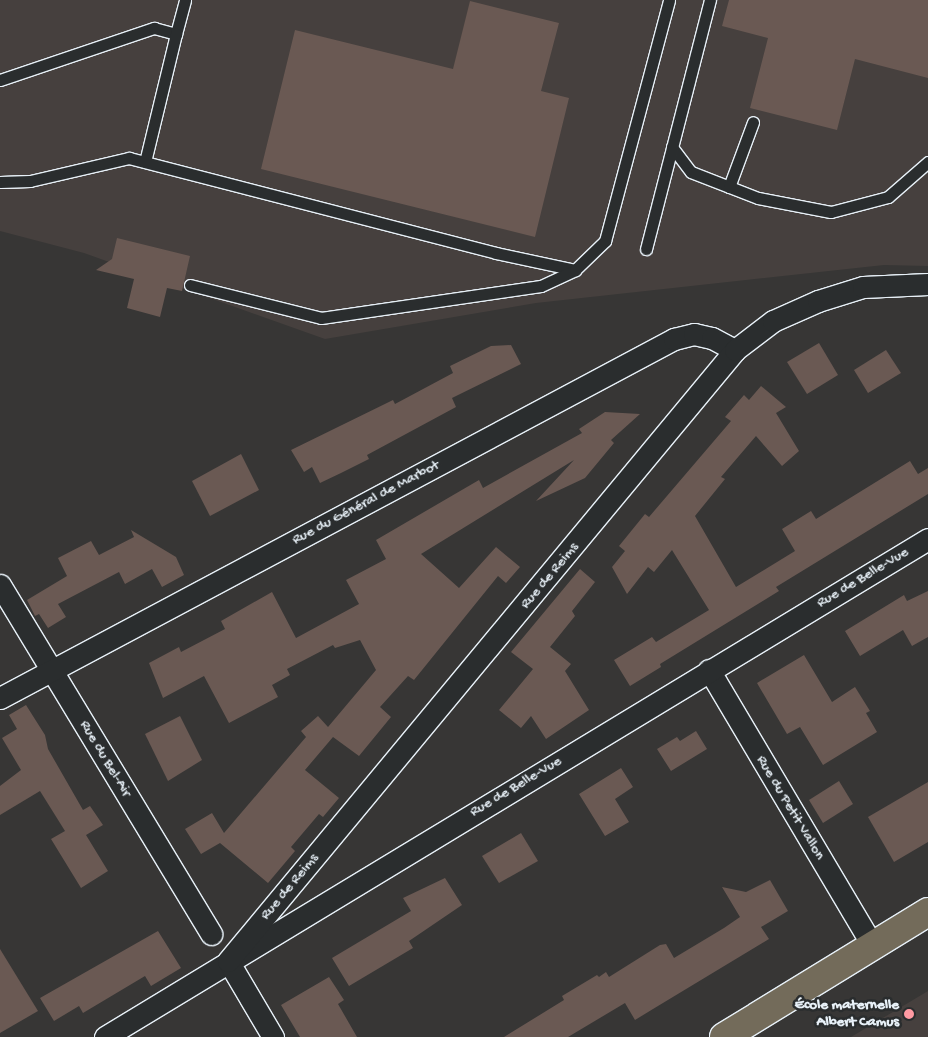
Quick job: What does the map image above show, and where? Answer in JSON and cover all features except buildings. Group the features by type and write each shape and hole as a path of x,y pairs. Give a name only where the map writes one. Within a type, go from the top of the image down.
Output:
{"main road":[{"path":"724,1037 928,912"}],"street":[{"name":"Rue de Reims","path":"228,961 735,350 773,321 818,302 863,287 928,284"},
{"name":"Rue du Général de Marbot","path":"0,698 674,339 694,334 735,350"},
{"name":"Rue de Belle-Vue","path":"105,1037 928,539"},
{"name":"Rue du Bel-Air","path":"0,585 211,934"},
{"name":"Rue du Petit Vallon","path":"709,670 873,946"},
{"path":"228,961 273,1037"}],"lane":[{"path":"145,162 185,0"},
{"path":"190,285 321,318 541,286 575,270 605,241 669,0"},
{"path":"646,249 710,0"},
{"path":"0,80 154,28 176,34"},
{"path":"729,187 753,122"},
{"path":"672,147 691,172 758,198 831,212 888,197 928,162"},
{"path":"0,182 30,181 129,158 496,253 575,270"}],"shaded area":[{"path":"0,0 928,0 928,266 884,265 536,303 325,339 84,253 0,231"},
{"name":"École maternelle Albert Camus","path":"928,991 928,1037 851,1037"}],"place":[{"name":"École maternelle Albert Camus","path":"909,1014"}]}
